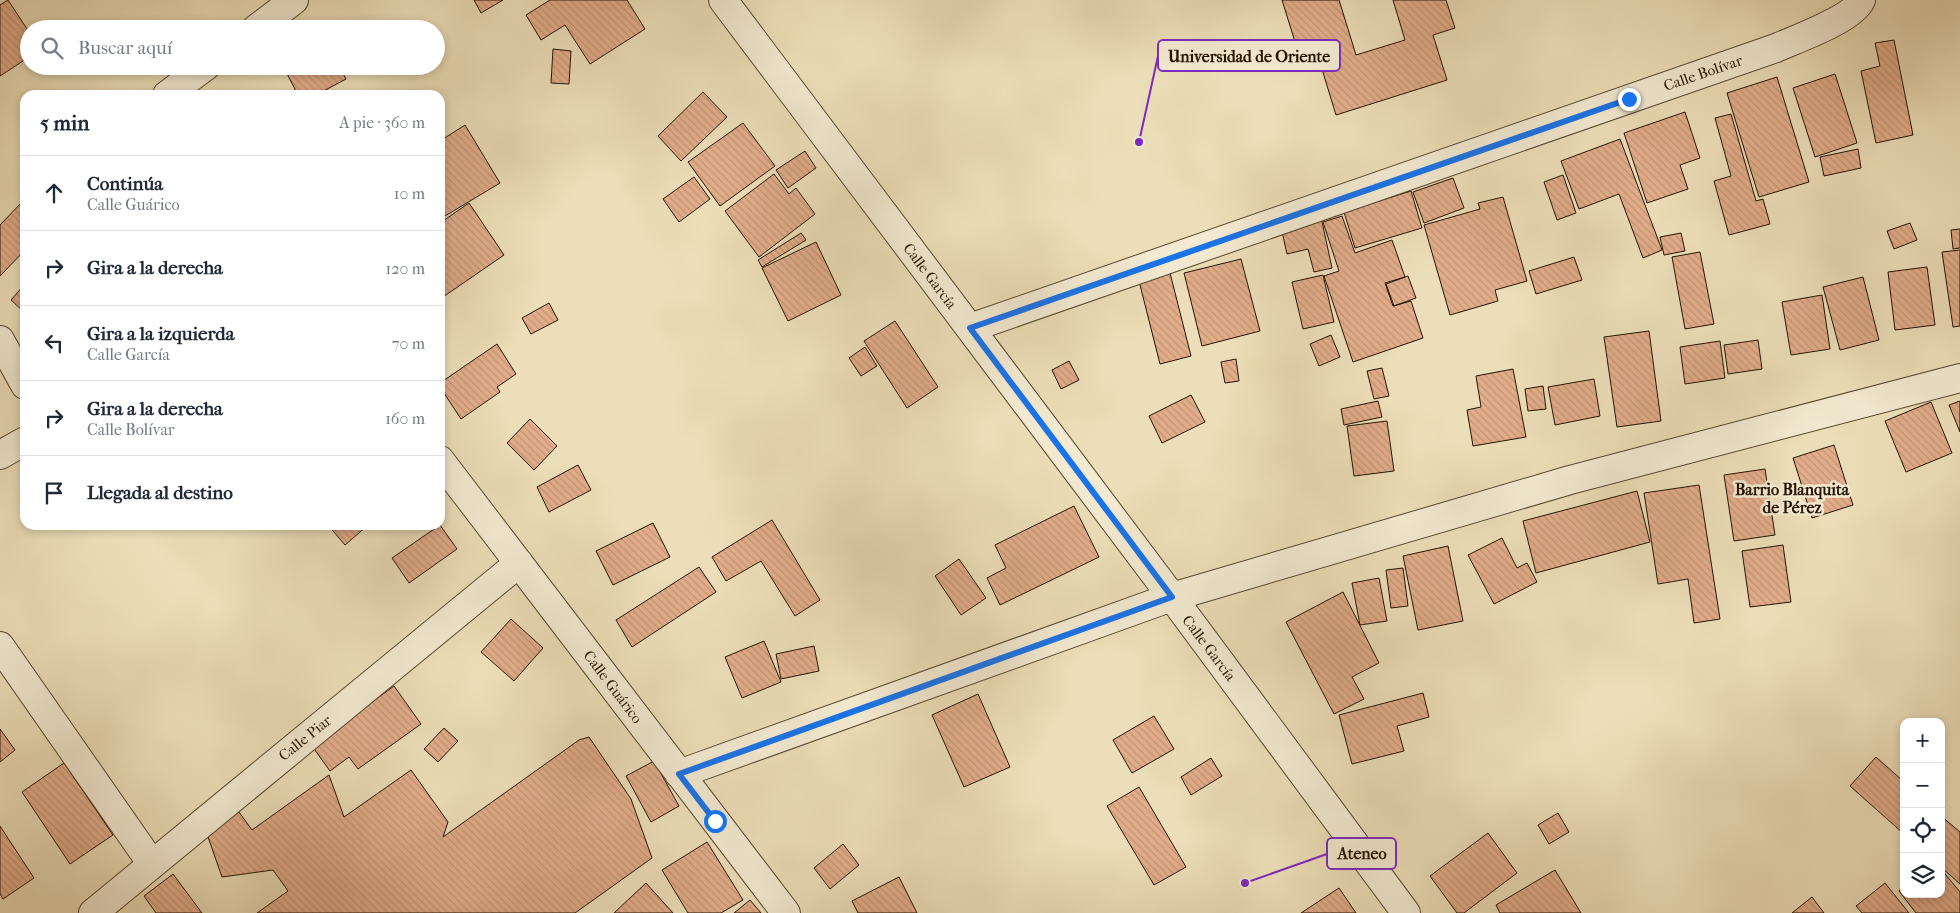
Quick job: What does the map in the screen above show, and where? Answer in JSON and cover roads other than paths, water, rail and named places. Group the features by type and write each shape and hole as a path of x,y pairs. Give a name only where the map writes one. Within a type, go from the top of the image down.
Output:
{"street":[{"path":"268,20 294,0"},
{"name":"Calle García","path":"723,0 1172,597 1406,913"},
{"name":"Calle Bolívar","path":"970,328 1776,48 1844,16 1859,5 1861,0"},
{"path":"174,90 194,75"},
{"path":"0,340 20,376"},
{"path":"679,774 1172,597 1570,480 1960,378"},
{"path":"0,455 20,444"},
{"name":"Calle Guárico","path":"445,467 786,913"},
{"name":"Calle Piar","path":"92,913 519,563"},
{"path":"0,646 152,864"}],"place":[{"name":"Universidad de Oriente","path":"1139,142"},
{"name":"Ateneo","path":"1245,883"}],"district":[{"name":"Barrio Blanquita de Pérez","path":"1792,498"}]}
